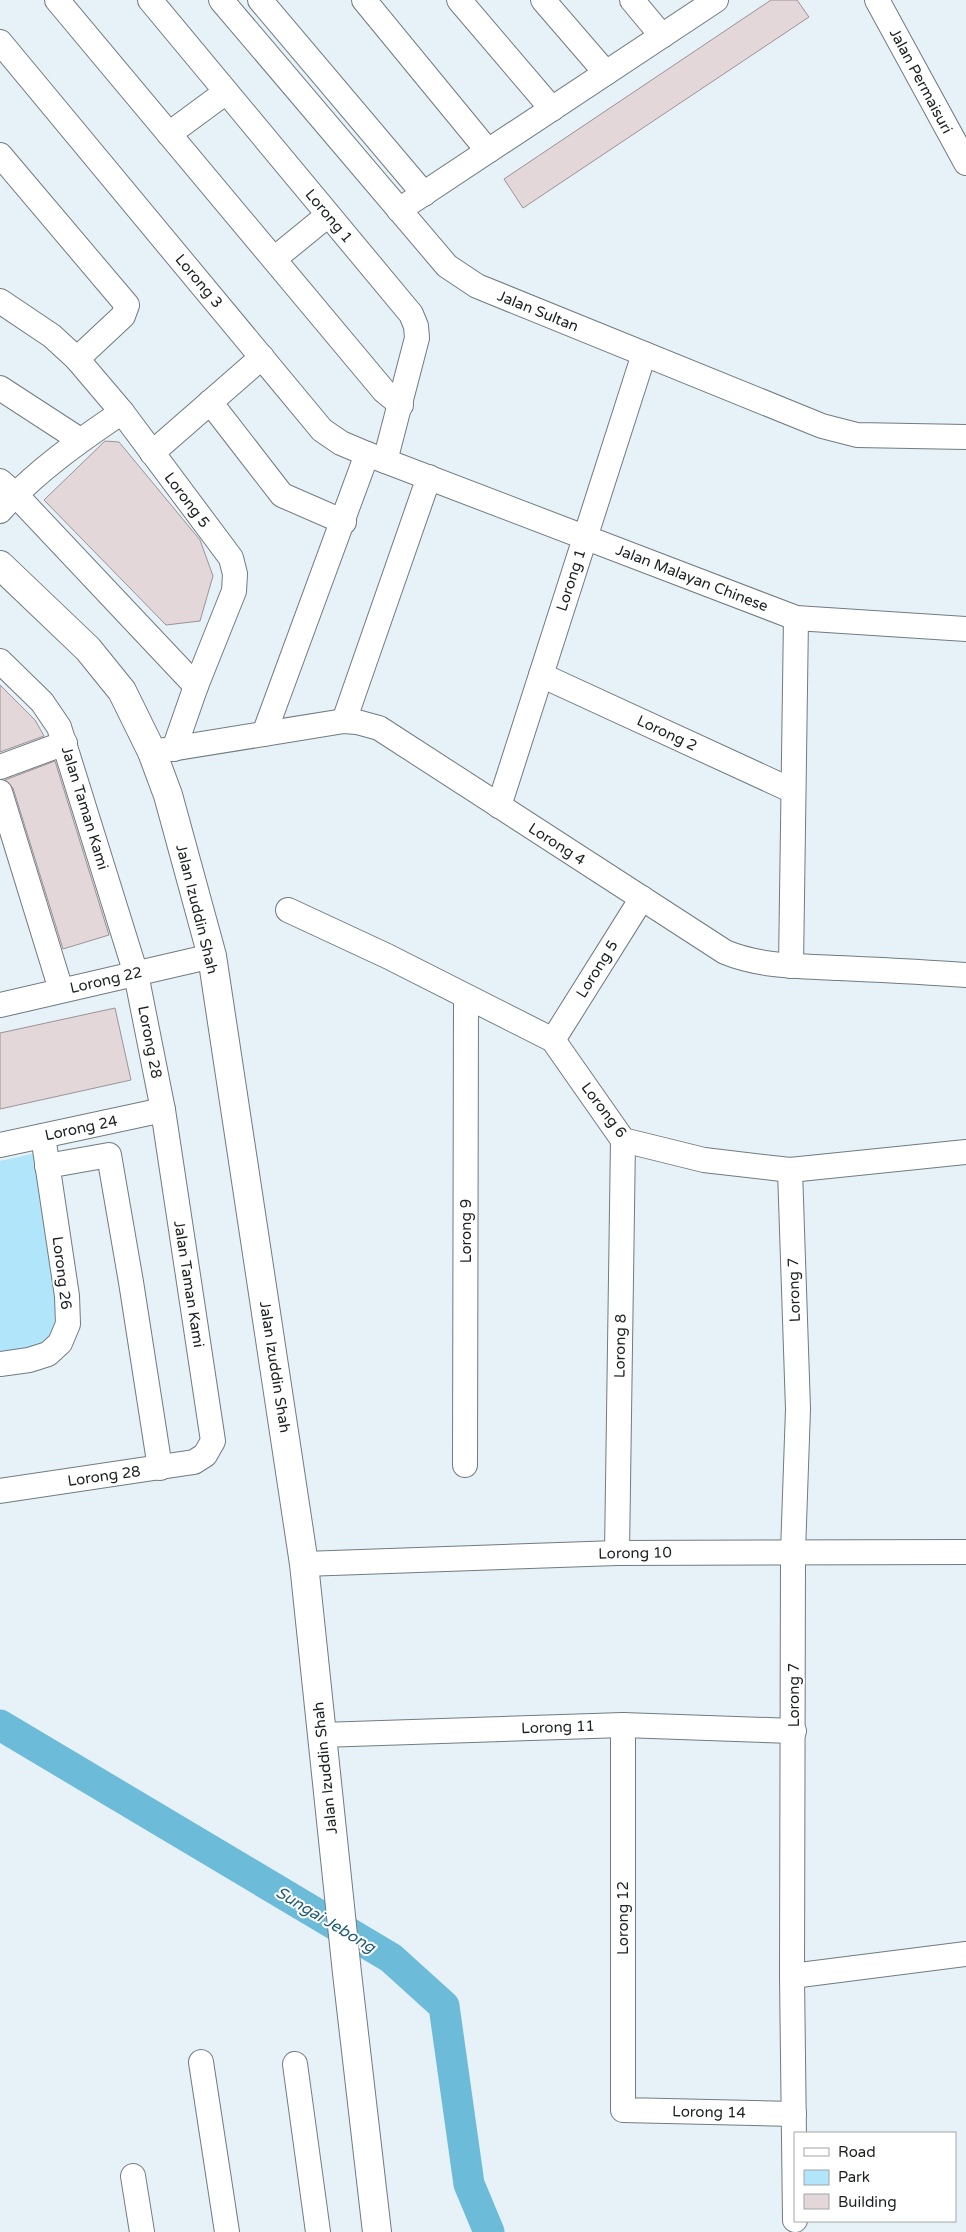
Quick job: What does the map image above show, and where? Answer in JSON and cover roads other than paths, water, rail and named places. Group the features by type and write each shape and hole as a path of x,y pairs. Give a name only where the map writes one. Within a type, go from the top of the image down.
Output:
{"main road":[{"name":"Jalan Izuddin Shah","path":"0,565 94,656 122,690 163,750 168,796 212,956 304,1564 347,1973 377,2232"}],"street":[{"path":"57,0 384,391 401,405"},
{"name":"Lorong 1","path":"150,0 410,314 416,326 417,338 401,405 344,522 264,734"},
{"name":"Jalan Sultan","path":"221,0 448,266 477,286 822,426 841,432 857,435 966,437"},
{"path":"260,0 424,194"},
{"path":"364,0 488,151"},
{"path":"459,0 552,109"},
{"path":"543,0 606,73"},
{"path":"632,0 662,36"},
{"path":"399,210 716,0"},
{"name":"Jalan Permaisuri","path":"877,0 966,162"},
{"name":"Lorong 3","path":"0,42 322,430 341,443 428,477"},
{"path":"169,134 226,92"},
{"path":"4,167 127,305 123,316 77,359"},
{"path":"274,260 328,215"},
{"name":"Lorong 5","path":"0,302 52,336 77,359 122,412 231,558 235,574 234,591 196,686 163,750"},
{"name":"Lorong 1","path":"499,806 644,354"},
{"path":"152,453 262,357"},
{"path":"0,388 80,440"},
{"path":"210,402 282,495 344,522"},
{"path":"122,412 5,495 196,686"},
{"path":"344,721 428,477"},
{"name":"Jalan Malayan Chinese","path":"428,477 796,618 966,628"},
{"path":"791,966 796,618"},
{"name":"Jalan Taman Kami","path":"0,661 42,702 59,726 136,974"},
{"name":"Lorong 2","path":"541,675 793,791"},
{"name":"Lorong 4","path":"163,750 344,721 357,722 379,728 726,952 758,962 791,966 966,975"},
{"path":"0,767 65,743"},
{"path":"0,792 62,990"},
{"name":"Lorong 5","path":"552,1040 642,898"},
{"name":"Lorong 6","path":"288,910 388,956 466,998 552,1040 623,1140 704,1160 790,1170 966,1152"},
{"name":"Lorong 22","path":"0,1005 212,956"},
{"name":"Lorong 28","path":"136,974 163,1110"},
{"name":"Lorong 9","path":"465,1465 466,998"},
{"name":"Jalan Taman Kami","path":"163,1110 213,1441 205,1455"},
{"name":"Lorong 24","path":"0,1145 163,1110"},
{"name":"Lorong 26","path":"0,1364 30,1360 48,1354 60,1343 68,1324 67,1296 43,1136"},
{"name":"Lorong 8","path":"617,1553 623,1140"},
{"path":"47,1166 109,1155 132,1282 160,1468"},
{"name":"Lorong 7","path":"790,1170 798,1408 793,1552 792,1976 794,2132"},
{"name":"Lorong 28","path":"0,1491 160,1468 194,1462 205,1455"},
{"name":"Lorong 10","path":"304,1564 617,1553 966,1552"},
{"name":"Lorong 11","path":"321,1735 623,1725 794,1731"},
{"name":"Lorong 12","path":"623,1725 623,2110"},
{"path":"792,1976 966,1954"},
{"path":"201,2062 227,2232"},
{"path":"295,2064 318,2232"},
{"name":"Lorong 14","path":"623,2110 794,2114"},
{"path":"133,2176 142,2232"}],"waterway":[{"name":"Sungai Jebong","path":"0,1725 391,1958 444,2006 469,2184 489,2232"}]}
